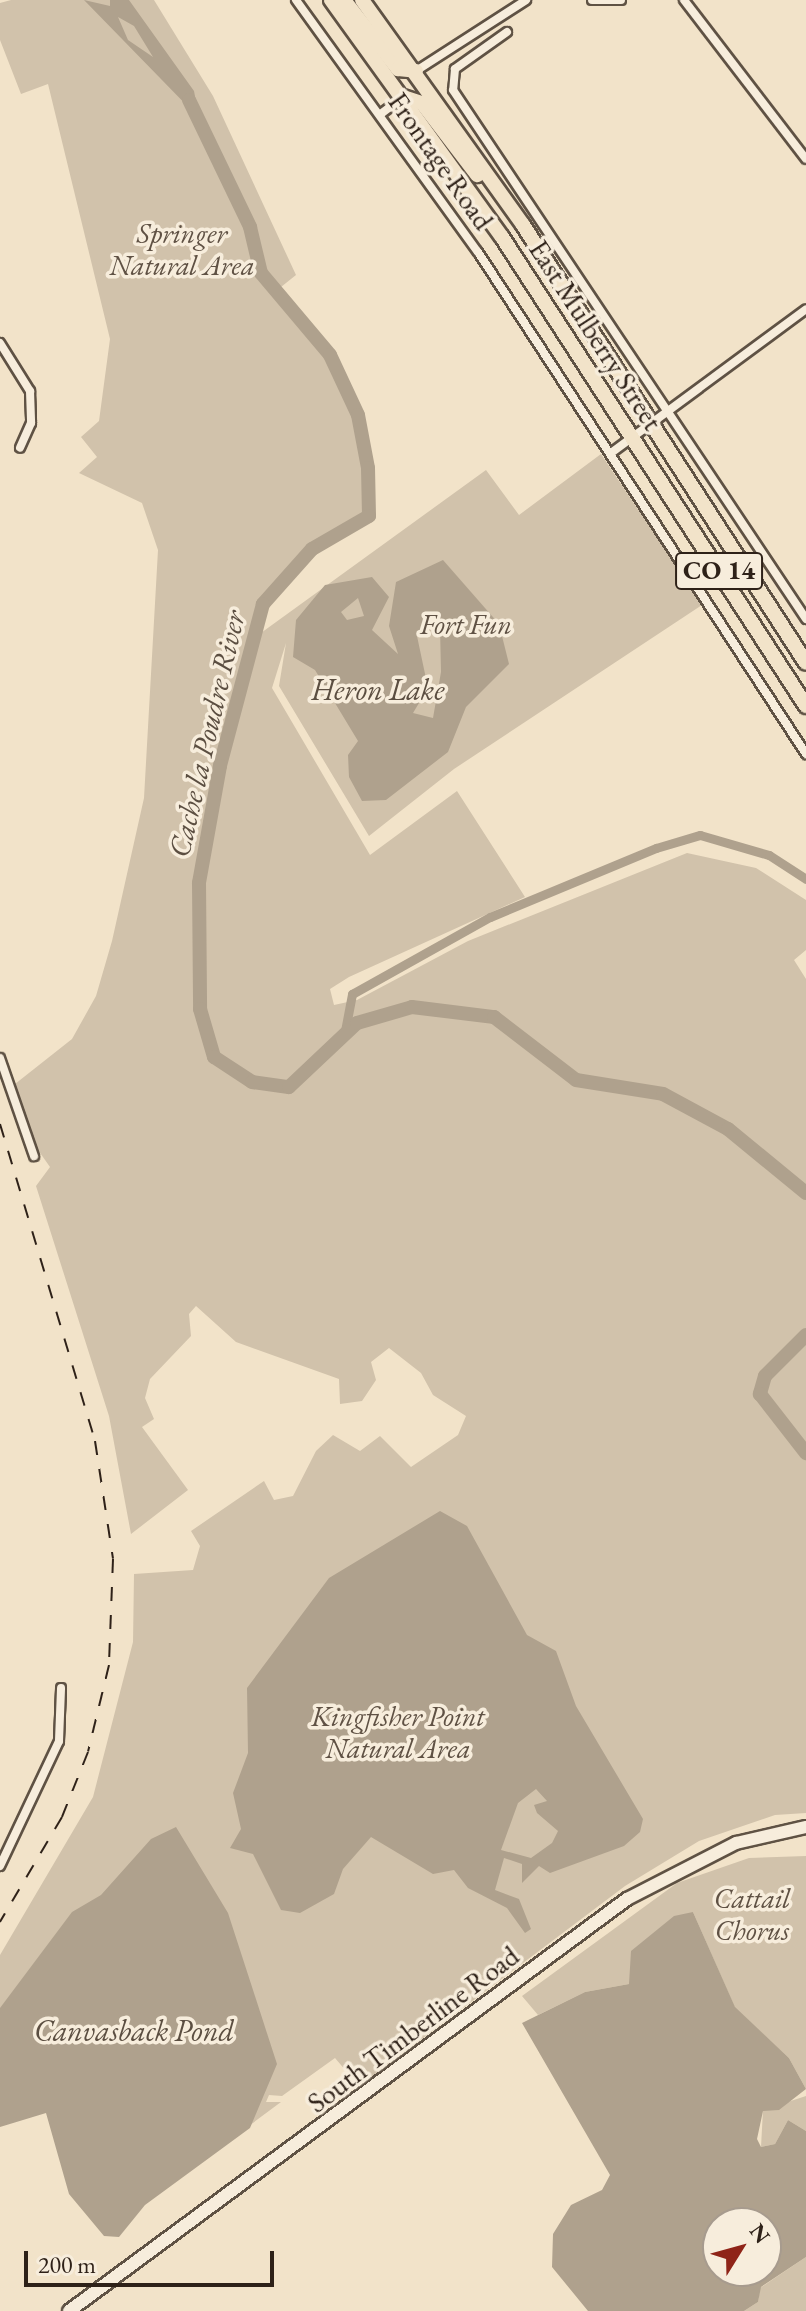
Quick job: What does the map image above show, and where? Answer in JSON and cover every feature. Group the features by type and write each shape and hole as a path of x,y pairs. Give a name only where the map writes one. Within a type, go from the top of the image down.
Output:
{"highway":[{"name":"East Mulberry Street","path":"331,0 403,97 632,437 806,706"},
{"path":"344,0 398,69 416,71"},
{"name":"East Mulberry Street","path":"362,0 416,71 536,247 806,663"},
{"path":"403,97 422,103 536,247"}],"main road":[{"name":"South Timberline Road","path":"69,2311 627,1899 736,1843 806,1827"}],"street":[{"name":"Frontage Road","path":"296,0 382,113 611,453 806,754"},
{"path":"416,71 526,0"},
{"path":"592,0 621,0"},
{"path":"684,0 806,159"},
{"name":"Frontage Road","path":"507,32 451,79 806,619"},
{"path":"382,113 403,97"},
{"path":"611,453 806,309"},
{"path":"0,343 30,391 31,423 20,448"},
{"path":"0,1058 34,1156"},
{"path":"0,1866 59,1741 61,1688"}],"green space":[{"name":"Kingfisher Point Natural Area","path":"11,0 154,0 213,96 296,275 276,291 330,355 358,415 369,516 312,549 263,604 254,638 486,470 519,515 601,454 702,605 454,769 369,836 279,686 286,643 272,688 370,855 457,791 525,897 349,977 330,989 334,1005 357,1000 468,941 687,853 756,868 806,900 806,950 794,960 806,979 806,1813 775,1815 699,1841 625,1886 358,2085 335,2058 282,2096 269,2095 266,2102 281,2102 120,2222 57,2108 0,2067 0,1955 93,1797 133,1642 134,1574 193,1570 200,1546 191,1531 264,1481 274,1500 293,1496 316,1451 333,1435 360,1451 380,1436 411,1467 458,1435 466,1416 433,1395 421,1373 389,1348 371,1362 376,1380 362,1401 340,1404 339,1379 236,1342 196,1306 189,1314 191,1336 150,1379 145,1398 154,1419 142,1427 188,1490 131,1534 109,1416 36,1186 50,1167 31,1140 15,1084 72,1039 96,996 112,941 144,798 158,550 142,503 79,473 97,457 81,437 99,421 110,339 48,84 21,94 0,40 0,3"},
{"name":"Cattail Chorus","path":"806,1856 806,2089 789,2058 735,2008 693,1912 629,1984 585,1992 538,2015 522,1996 677,1883 749,1858"},
{"path":"806,2096 806,2131 788,2120 775,2144 761,2147 763,2110"},
{"path":"806,2257 806,2311 744,2311 758,2302 761,2287 782,2287 782,2273"}],"water":[{"path":"84,0 110,6 110,0 129,0 194,91 199,118","holes":["118,17 134,26 153,57 128,40"]},
{"name":"Heron Lake","path":"443,560 499,624 509,664 466,707 448,752 386,800 362,801 349,777 348,755 358,741 315,670 293,657 296,620 325,585 372,577 389,597 372,630 398,654 389,626 396,582","holes":["358,598 364,616 347,620 341,612","433,619 440,628 441,672 433,718 413,713 428,688 417,636"]},
{"path":"440,1511 467,1526 527,1635 556,1651 576,1706 643,1819 640,1832 624,1846 550,1873 539,1866 522,1883 522,1864 504,1858 495,1890 519,1899 531,1929 525,1933 507,1908 468,1888 454,1870 433,1874 371,1837 343,1869 334,1894 300,1913 281,1910 253,1854 230,1848 241,1829 233,1793 248,1753 247,1688 329,1578","holes":["536,1789 547,1801 534,1805 537,1813 558,1831 552,1843 531,1858 501,1850 518,1803"]},
{"name":"Canvasback Pond","path":"176,1827 228,1913 277,2064 250,2128 145,2205 119,2237 104,2236 69,2194 46,2113 0,2127 0,2008 72,1912 101,1895 151,1839"},
{"path":"693,1912 735,2007 789,2058 806,2089 779,2110 763,2111 757,2139 761,2147 775,2144 788,2120 806,2131 806,2257 782,2273 782,2207 702,2207 702,2287 761,2287 758,2302 744,2311 588,2311 552,2267 553,2234 571,2205 602,2190 610,2175 522,2023 585,1992 629,1984 631,1951 674,1916"}],"waterway":[{"name":"Cache la Poudre River","path":"189,100 250,227 261,273 330,355 358,415 368,468 369,516 312,549 263,604 220,766 199,883 200,1009 214,1057 252,1082 289,1087 357,1023 412,1007 494,1017 576,1080 663,1094 728,1129 806,1193"},
{"path":"344,1036 352,994 490,917 656,848 700,835 769,855 806,879"},
{"name":"Cache la Poudre River","path":"806,1335 765,1376 760,1394 806,1453"}],"railway":[{"path":"0,1124 95,1441 113,1559 109,1665 88,1752 62,1817 0,1922"}],"park label":[{"name":"Springer Natural Area","path":"182,249"},
{"name":"Fort Fun","path":"466,624"}]}
